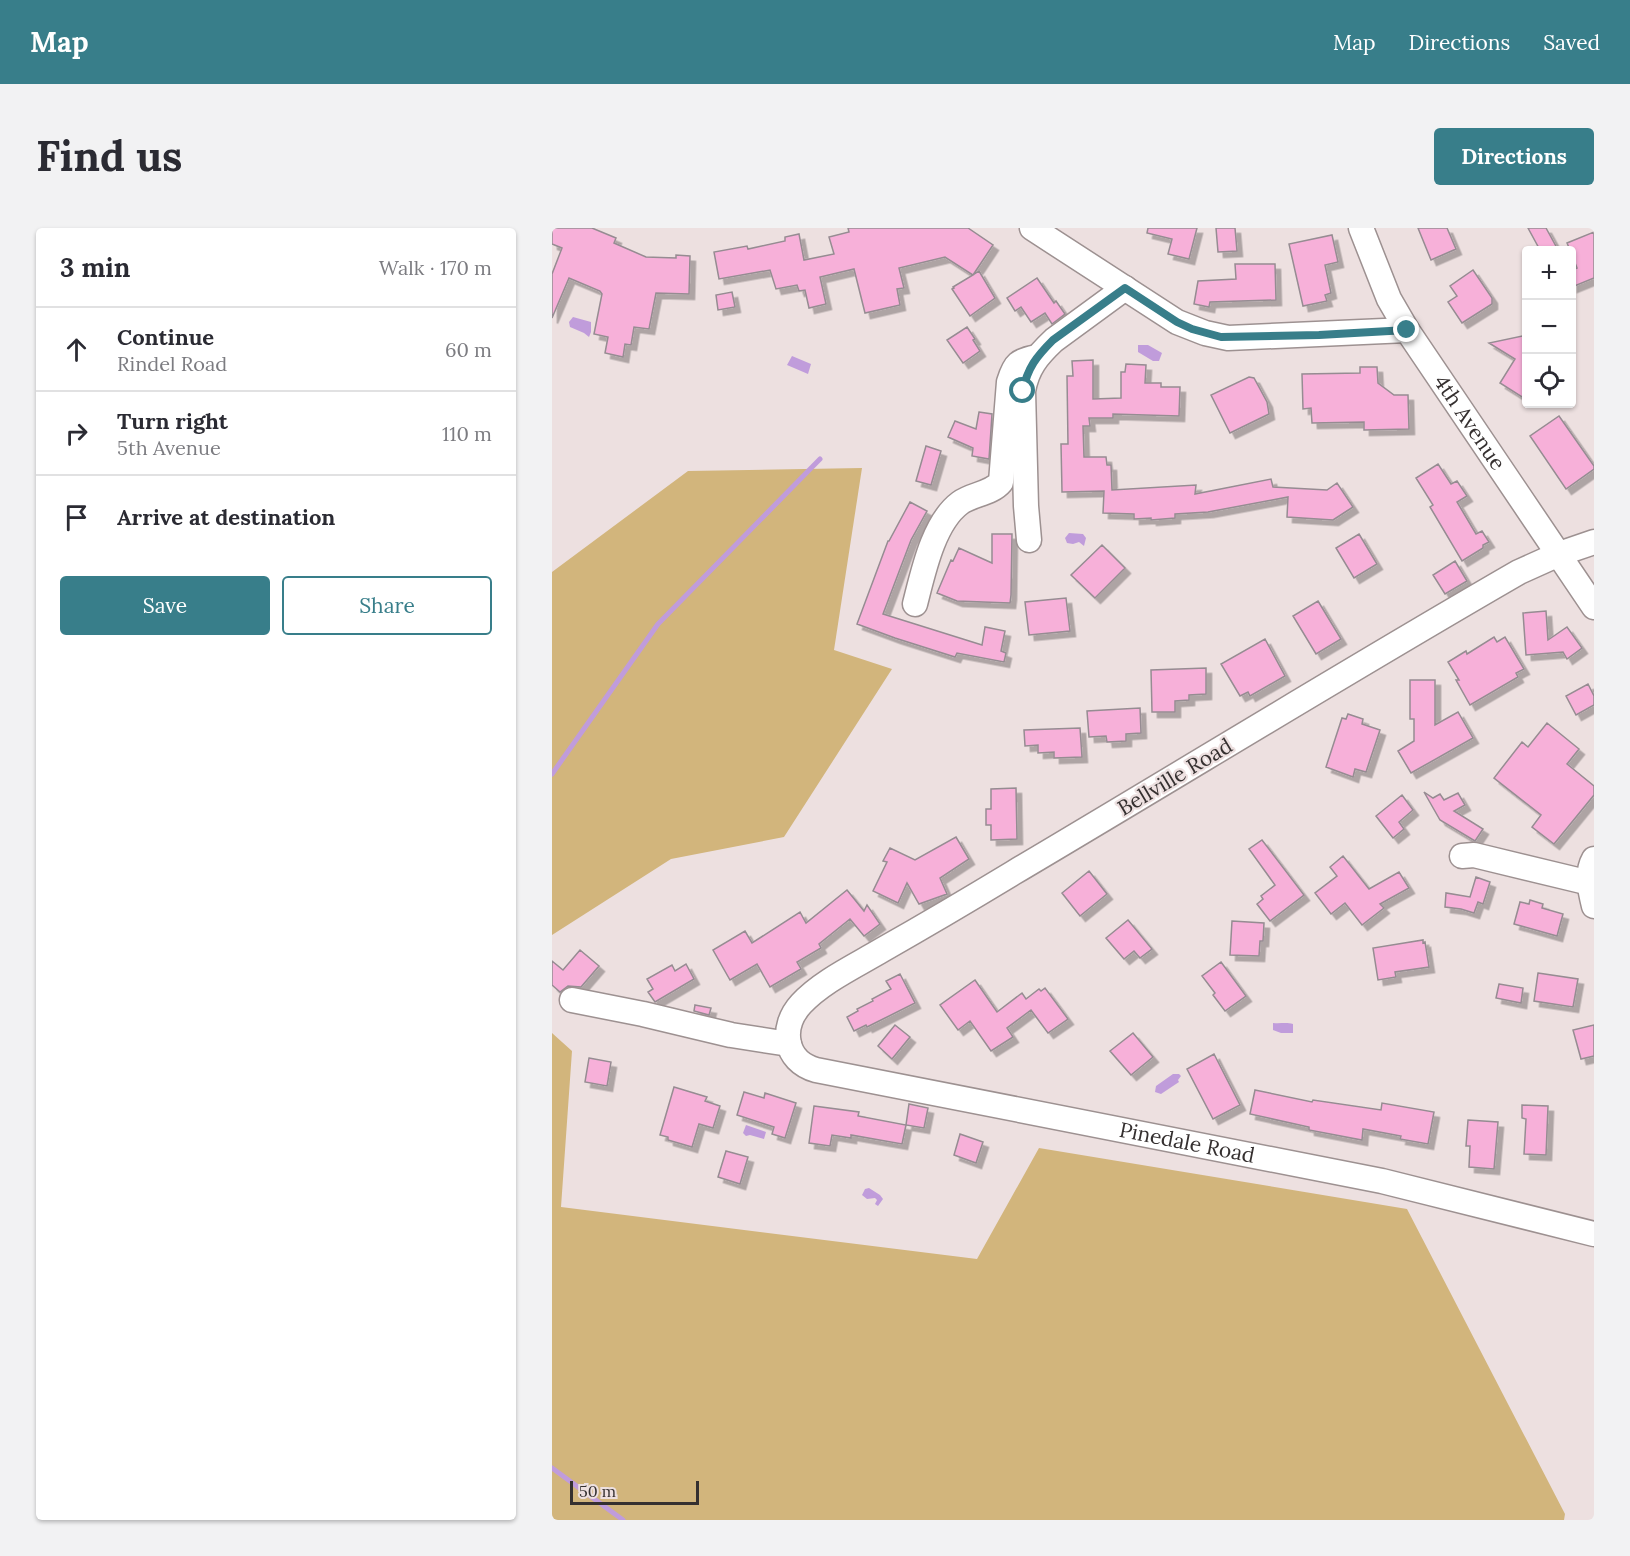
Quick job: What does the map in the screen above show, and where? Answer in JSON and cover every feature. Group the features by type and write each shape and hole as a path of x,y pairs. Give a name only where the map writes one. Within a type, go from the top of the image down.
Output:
{"street":[{"path":"1032,228 1177,322 1221,337 1407,330"},
{"name":"4th Avenue","path":"1361,228 1389,299 1407,330 1594,607"},
{"path":"1029,540 1023,391 1030,367 1053,340 1125,288"},
{"path":"915,604 933,543 954,508 975,495 996,487 1001,482 1009,382 1012,371 1019,362 1037,357"},
{"name":"Bellville Road","path":"789,1044 787,1033 796,1010 810,995 826,984 1170,781 1470,600 1519,572 1559,554 1594,542"},
{"path":"1462,856 1474,855 1590,883"},
{"path":"1594,859 1590,866 1594,906"},
{"path":"572,1000 731,1035 789,1044"},
{"name":"Pinedale Road","path":"789,1044 799,1062 809,1069 1382,1181 1594,1234"}],"shaded area":[{"path":"573,317 591,322 589,337 570,327 569,322"},
{"path":"1138,345 1148,345 1162,353 1159,361 1153,361 1138,352"},
{"path":"792,356 811,364 808,374 787,365"},
{"path":"862,468 834,650 892,669 784,837 671,859 552,935 552,572 688,471"},
{"path":"1069,533 1083,534 1086,538 1084,546 1079,542 1067,543 1065,538"},
{"path":"1273,1023 1293,1024 1293,1033 1273,1030"},
{"path":"552,1033 572,1051 561,1207 977,1259 1039,1148 1407,1209 1565,1514 1564,1520 552,1520"},
{"path":"1173,1074 1181,1076 1179,1082 1161,1094 1155,1092 1156,1086"},
{"path":"746,1125 766,1132 764,1139 746,1136 743,1133"},
{"path":"869,1188 883,1199 878,1206 875,1204 877,1200 875,1198 867,1199 862,1195 865,1189"}],"building":[{"path":"552,228 592,228 616,238 614,243 646,257 690,256 689,294 656,293 649,329 634,327 631,345 625,344 623,357 605,353 608,337 594,334 602,294 600,291 569,278 552,318 552,274 562,248 552,244"},
{"path":"848,228 968,228 993,245 973,275 945,257 899,268 904,288 897,289 900,305 865,313 854,269 820,277 826,304 809,308 805,290 799,291 797,285 776,289 770,270 719,279 714,252 747,246 748,249 785,241 785,237 799,234 804,260 834,254 829,237 849,232"},
{"path":"1148,228 1197,228 1189,259 1168,254 1172,239 1147,233"},
{"path":"1216,228 1235,228 1237,251 1218,252"},
{"path":"1418,228 1447,228 1456,249 1431,260"},
{"path":"1528,228 1546,228 1556,246 1538,246"},
{"path":"1594,232 1594,278 1576,285 1576,246 1568,246 1567,243"},
{"path":"1332,235 1338,262 1325,265 1331,293 1325,295 1327,301 1303,306 1289,244"},
{"path":"1235,264 1275,264 1276,300 1210,302 1209,307 1194,304 1198,281 1236,279"},
{"path":"1473,270 1492,298 1492,304 1462,323 1448,302 1457,296 1450,286"},
{"path":"979,271 995,298 970,316 952,289"},
{"path":"1037,278 1054,303 1056,301 1065,314 1052,324 1045,313 1031,322 1021,307 1015,311 1007,298"},
{"path":"732,292 735,307 718,310 716,295"},
{"path":"967,327 980,351 963,363 947,340"},
{"path":"1522,336 1522,397 1500,383 1515,359 1489,343"},
{"path":"1093,360 1093,399 1121,398 1121,372 1125,372 1126,364 1146,365 1145,383 1161,383 1161,387 1180,387 1179,416 1113,414 1113,418 1089,418 1090,426 1083,426 1084,457 1106,457 1107,465 1111,465 1112,490 1196,485 1195,494 1271,479 1273,487 1327,490 1337,483 1353,507 1333,520 1287,517 1288,497 1208,512 1175,514 1175,518 1151,520 1151,518 1134,519 1134,514 1103,513 1104,491 1062,492 1061,444 1068,444 1067,376 1073,376 1072,361"},
{"path":"1360,367 1377,367 1378,383 1394,395 1408,395 1409,429 1364,430 1364,422 1312,423 1311,408 1303,409 1302,374 1360,373"},
{"path":"1249,377 1254,378 1267,402 1269,414 1230,433 1211,395"},
{"path":"979,412 992,414 989,459 972,456 973,448 948,437 955,421 976,429"},
{"path":"1559,416 1594,466 1594,469 1566,489 1530,436"},
{"path":"926,446 941,451 931,485 916,481"},
{"path":"1438,464 1451,484 1457,481 1467,496 1457,502 1476,534 1482,531 1489,542 1462,561 1430,507 1433,505 1416,478"},
{"path":"910,502 927,511 911,540 883,614 982,645 985,627 1005,631 1001,651 1006,653 1004,662 957,653 955,657 857,624 888,541"},
{"path":"992,534 1012,534 1010,603 957,601 937,593 951,560 953,561 959,548 992,563"},
{"path":"1359,534 1377,564 1354,578 1336,548"},
{"path":"1102,545 1125,568 1095,598 1071,575"},
{"path":"1455,561 1467,581 1445,594 1433,575"},
{"path":"1066,598 1070,631 1029,635 1025,602"},
{"path":"1318,601 1341,639 1316,654 1293,616"},
{"path":"1546,611 1548,640 1567,627 1582,648 1567,659 1563,652 1526,655 1523,613"},
{"path":"1494,637 1497,642 1505,637 1524,669 1516,673 1518,677 1470,705 1448,662 1466,651 1467,654"},
{"path":"1265,639 1285,676 1250,696 1248,692 1240,696 1221,664"},
{"path":"1206,668 1206,694 1189,695 1189,700 1175,701 1175,712 1152,712 1151,670"},
{"path":"1410,680 1435,680 1435,725 1458,712 1473,738 1411,773 1398,751 1414,741 1414,719 1410,719"},
{"path":"1588,684 1594,696 1594,705 1576,715 1566,696"},
{"path":"1140,708 1141,733 1126,734 1126,741 1107,742 1106,736 1089,737 1087,711"},
{"path":"1348,714 1363,719 1362,724 1380,730 1366,772 1355,769 1353,777 1326,767 1342,718 1346,719"},
{"path":"1547,723 1579,749 1567,764 1594,786 1594,795 1554,844 1532,827 1541,815 1494,778 1522,742 1528,747"},
{"path":"1080,728 1082,757 1054,758 1054,752 1038,753 1038,745 1025,746 1024,730"},
{"path":"1016,788 1017,839 991,840 991,825 986,825 986,809 991,809 991,789"},
{"path":"1424,792 1433,798 1440,794 1444,800 1458,793 1465,805 1454,811 1483,829 1475,841 1440,820"},
{"path":"1402,795 1413,810 1399,822 1404,829 1393,838 1376,816"},
{"path":"956,837 969,859 940,878 947,894 919,904 907,883 898,903 873,891 887,862 883,861 890,848 915,860"},
{"path":"1262,840 1304,895 1270,921 1257,904 1263,899 1261,896 1275,885 1249,849"},
{"path":"1343,856 1369,889 1399,872 1409,888 1380,904 1384,908 1362,925 1345,903 1331,914 1315,893 1337,876 1330,867"},
{"path":"1089,871 1107,894 1080,916 1062,893"},
{"path":"1476,877 1490,882 1483,904 1478,902 1474,913 1445,907 1446,893 1470,897"},
{"path":"847,890 864,911 867,905 880,924 864,936 850,919 819,944 821,948 797,962 801,969 770,987 757,964 730,980 713,950 745,931 752,943 800,912 806,923"},
{"path":"1530,900 1543,904 1542,908 1563,914 1557,936 1514,924 1520,902 1529,904"},
{"path":"1128,920 1152,949 1140,958 1134,951 1124,959 1106,938"},
{"path":"1232,921 1264,923 1259,956 1230,955"},
{"path":"1423,940 1429,967 1395,972 1396,977 1378,980 1373,948"},
{"path":"580,950 599,966 581,987 568,986 560,992 552,985 552,961 563,970"},
{"path":"1221,962 1246,996 1225,1011 1202,976"},
{"path":"686,964 694,979 655,1002 648,992 653,989 647,979 672,965 675,971"},
{"path":"1538,973 1578,979 1573,1007 1534,1001"},
{"path":"900,974 915,1003 854,1031 847,1017 891,989 886,981"},
{"path":"975,980 997,1012 1022,993 1026,999 1039,989 1041,991 1045,988 1068,1019 1048,1033 1031,1010 1007,1028 1013,1037 991,1051 970,1021 958,1030 940,1005"},
{"path":"1499,984 1523,988 1521,1003 1496,998"},
{"path":"695,1005 711,1008 709,1015 694,1011"},
{"path":"895,1025 910,1037 892,1059 878,1046"},
{"path":"1594,1025 1594,1056 1581,1059 1573,1030"},
{"path":"1133,1033 1153,1057 1131,1075 1110,1051"},
{"path":"1214,1054 1240,1105 1213,1119 1187,1069"},
{"path":"589,1058 611,1062 607,1086 585,1082"},
{"path":"674,1087 707,1097 705,1101 720,1106 713,1128 699,1124 692,1147 668,1140 668,1137 660,1135"},
{"path":"1255,1090 1312,1102 1313,1100 1381,1110 1382,1103 1434,1112 1428,1144 1363,1129 1362,1140 1309,1130 1309,1127 1250,1114"},
{"path":"744,1092 764,1098 765,1093 796,1103 785,1138 772,1134 774,1127 737,1115"},
{"path":"909,1104 928,1108 924,1128 906,1125"},
{"path":"1522,1105 1548,1106 1546,1155 1524,1154 1526,1119 1522,1118"},
{"path":"814,1106 859,1112 858,1116 906,1125 902,1144 851,1135 851,1138 832,1135 830,1146 809,1143"},
{"path":"1468,1120 1498,1122 1494,1169 1469,1167 1470,1146 1466,1146"},
{"path":"960,1134 983,1142 976,1163 954,1155"},
{"path":"726,1151 748,1157 740,1184 718,1177"}],"waterway":[{"path":"552,774 658,624 820,459"},
{"path":"552,1468 623,1520"}],"route":[{"path":"1023,391 1030,367 1053,340 1125,288 1177,322 1221,337 1407,330"}]}
